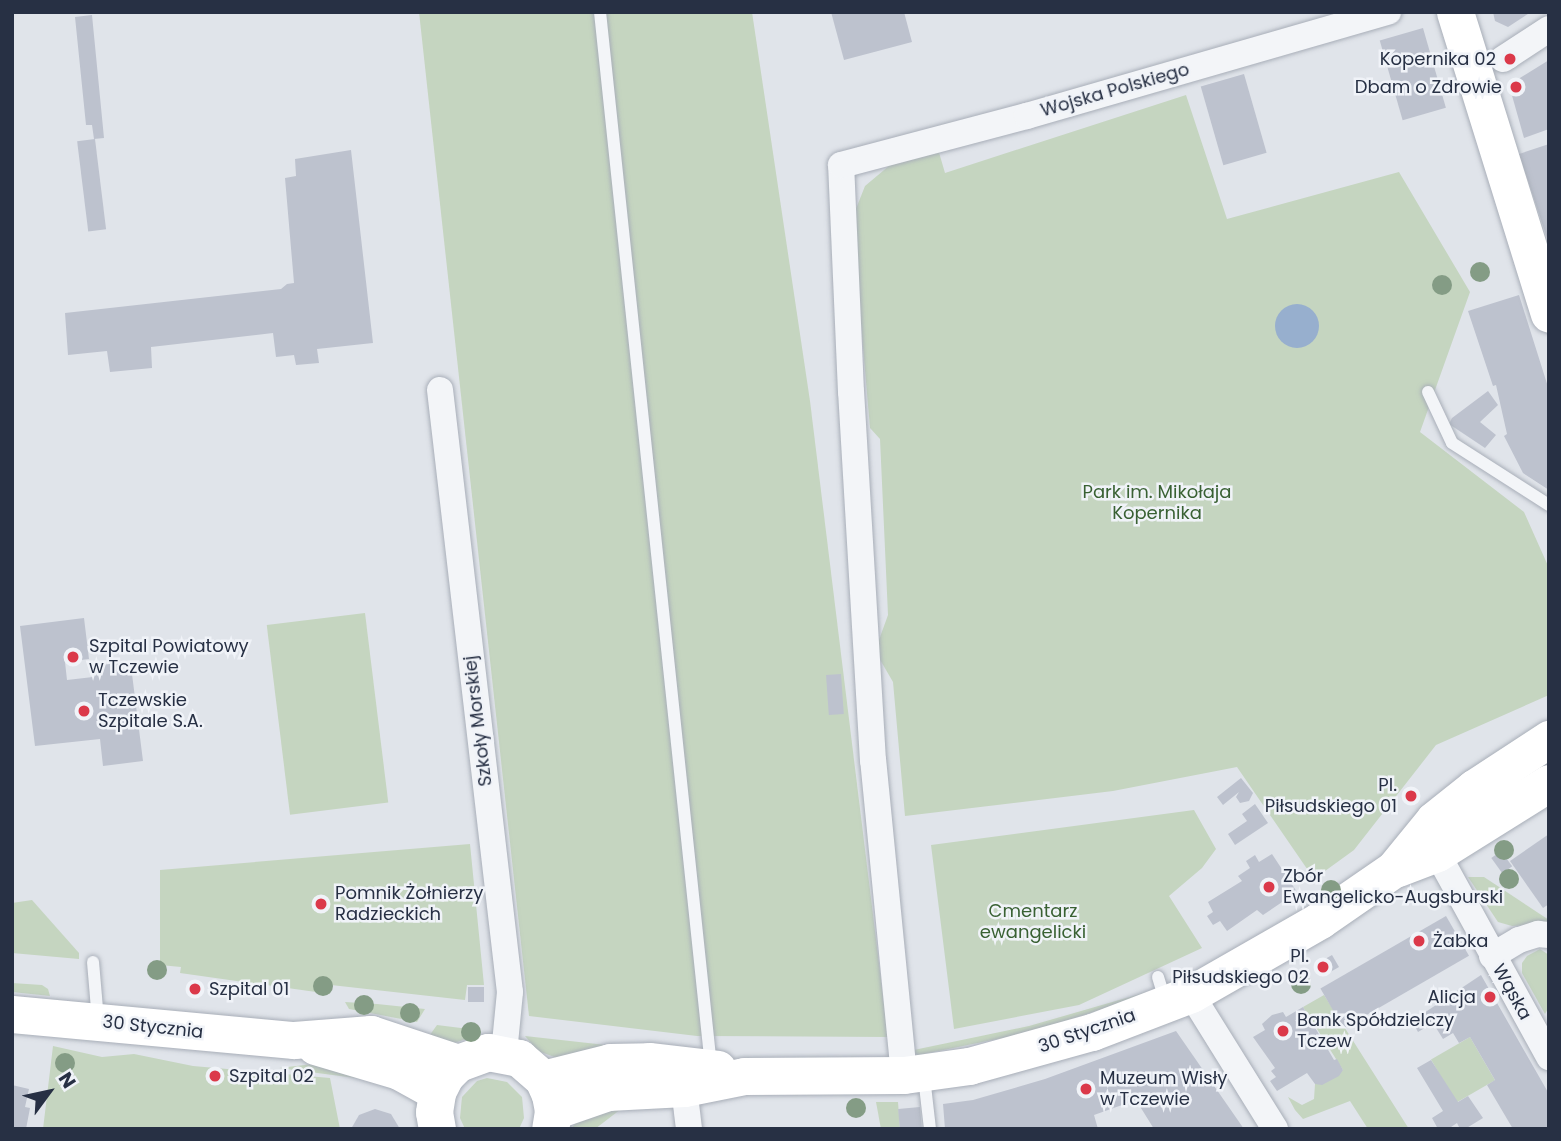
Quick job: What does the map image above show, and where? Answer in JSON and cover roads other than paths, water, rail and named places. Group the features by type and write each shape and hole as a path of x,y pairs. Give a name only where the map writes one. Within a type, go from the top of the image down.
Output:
{"street":[{"name":"Wojska Polskiego","path":"914,1074 889,921 873,761 850,392 841,164 1027,116 1388,12"},
{"path":"1455,12 1549,314"},
{"path":"1503,59 1549,29"},
{"name":"Szkoły Morskiej","path":"440,390 510,992 504,1053"},
{"name":"30 Stycznia","path":"1394,869 1434,820 1514,759 1549,739"},
{"name":"30 Stycznia","path":"549,1106 608,1091 713,1077 914,1074 1004,1059 1092,1032 1320,920 1394,869 1437,853 1549,782"},
{"name":"Wąska","path":"1437,853 1549,1057"},
{"path":"1492,956 1519,940 1538,934 1549,935"},
{"path":"1172,992 1275,1129"},
{"name":"30 Stycznia","path":"12,1014 294,1040 371,1034 458,1063"},
{"name":"30 Stycznia","path":"294,1040 399,1071 437,1092"},
{"path":"437,1129 434,1112 437,1092 445,1076 458,1063 472,1056 504,1053 526,1062 549,1106"},
{"path":"689,1129 713,1077"}],"lane":[{"path":"600,12 713,1077"},
{"path":"1429,391 1452,443 1549,505"},
{"path":"93,962 98,1021"},
{"path":"914,1074 930,1129"}],"water":[{"path":"1297,304 1312,311 1319,326 1312,341 1297,348 1282,341 1275,326 1282,311"}],"place":[{"name":"Kopernika 02","path":"1510,59"},
{"name":"Dbam o Zdrowie","path":"1516,87"},
{"name":"Szpital Powiatowy w Tczewie","path":"73,657"},
{"name":"Tczewskie Szpitale S.A.","path":"84,711"},
{"name":"Pl. Piłsudskiego 01","path":"1411,796"},
{"name":"Zbór Ewangelicko-Augsburski","path":"1269,887"},
{"name":"Pomnik Żołnierzy Radzieckich","path":"321,904"},
{"name":"Żabka","path":"1419,941"},
{"name":"Pl. Piłsudskiego 02","path":"1323,967"},
{"name":"Szpital 01","path":"195,989"},
{"name":"Alicja","path":"1490,997"},
{"name":"Bank Spółdzielczy Tczew","path":"1283,1031"},
{"name":"Szpital 02","path":"215,1076"},
{"name":"Muzeum Wisły w Tczewie","path":"1086,1089"}],"park label":[{"name":"Park im. Mikołaja Kopernika","path":"1157,503"},
{"name":"Cmentarz ewangelicki","path":"1033,922"}]}
